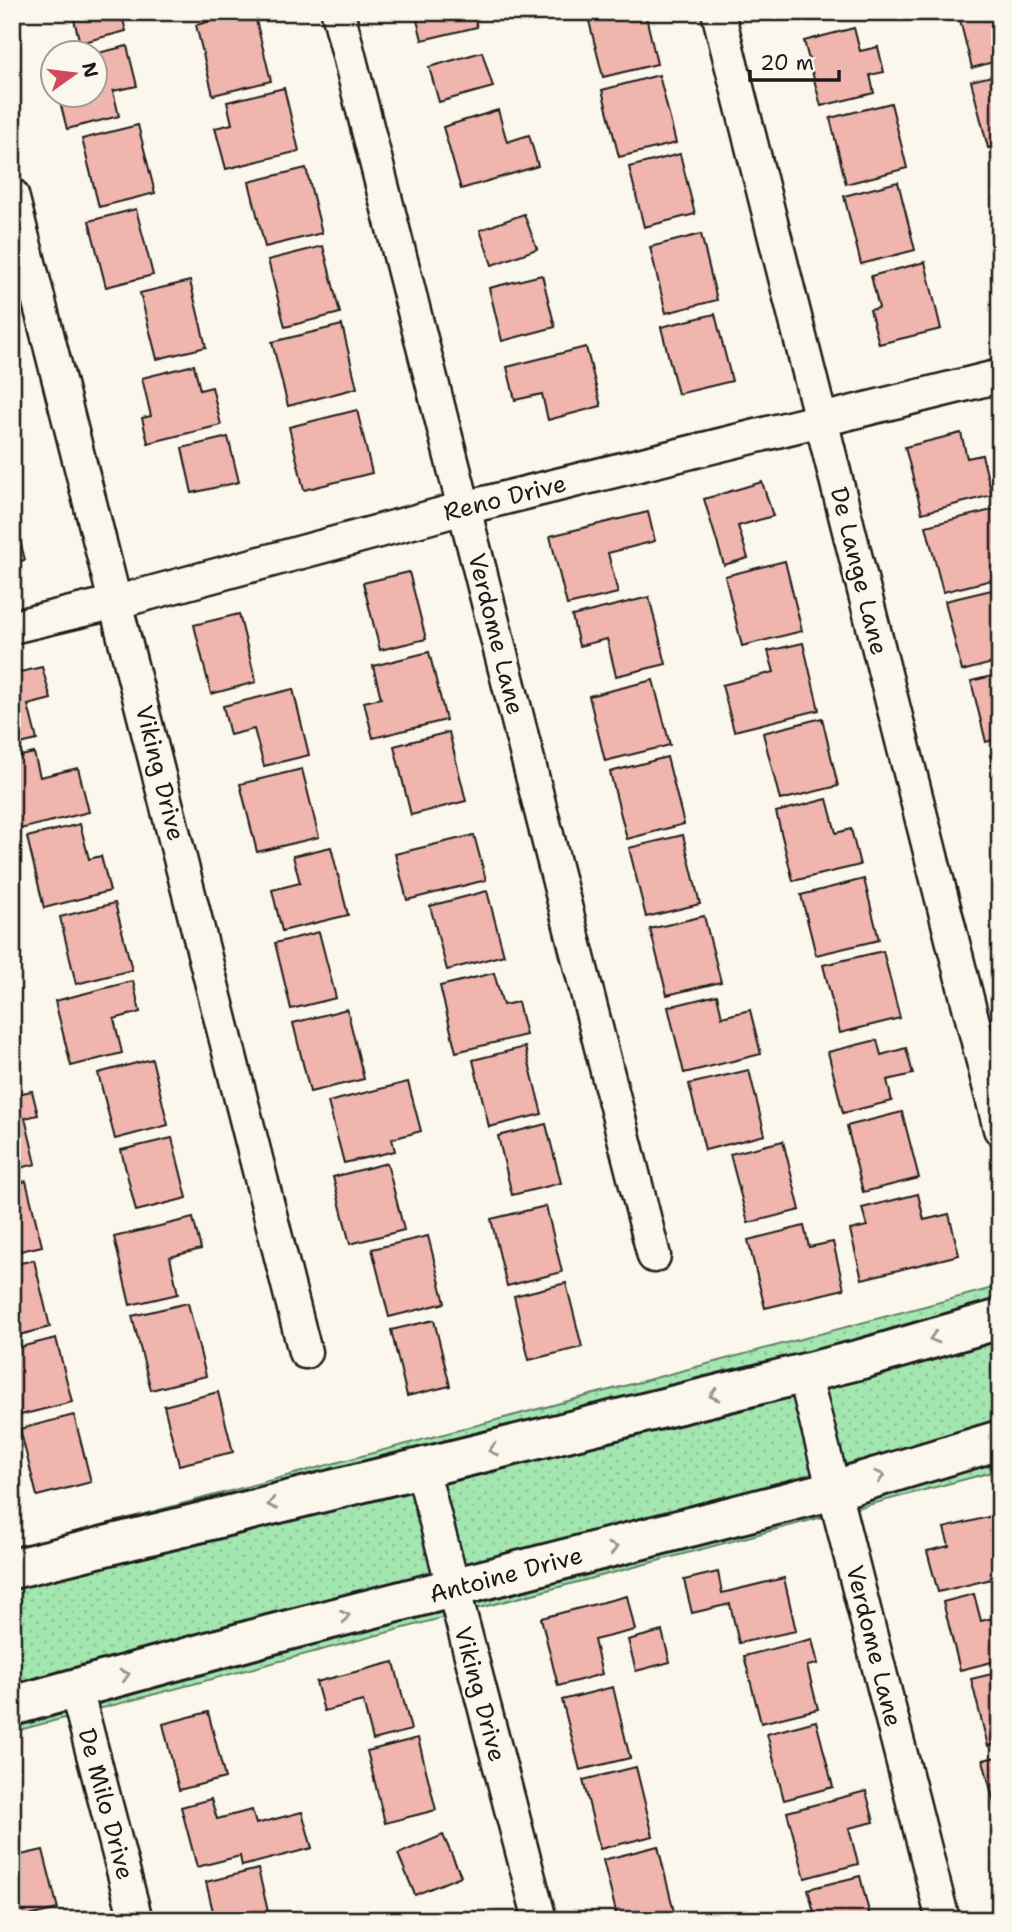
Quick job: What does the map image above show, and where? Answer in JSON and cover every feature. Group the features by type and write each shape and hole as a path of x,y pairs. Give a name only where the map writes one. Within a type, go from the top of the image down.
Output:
{"main road":[{"path":"12,1569 862,1359 1000,1319"},
{"name":"Antoine Drive","path":"12,1706 269,1635 453,1590 834,1490 1000,1440"}],"street":[{"name":"Verdome Lane","path":"338,12 654,1256"},
{"name":"De Lange Lane","path":"718,12 1000,1129"},
{"name":"Viking Drive","path":"12,195 305,1352"},
{"name":"Reno Drive","path":"12,627 117,602 464,508 1000,376"},
{"name":"Verdome Lane","path":"804,1373 943,1920"},
{"name":"Viking Drive","path":"422,1468 540,1920"},
{"name":"De Milo Drive","path":"76,1689 136,1920"}],"green space":[{"path":"1000,1286 1000,1470 12,1732 12,1549"}],"building":[{"path":"72,12 121,12 126,31 99,38 79,38"},
{"path":"254,12 271,81 213,95 196,25"},
{"path":"415,12 473,12 477,27 422,40"},
{"path":"645,12 657,64 603,77 587,13"},
{"path":"794,12 830,12 796,21"},
{"path":"958,12 1000,12 1000,60 972,68"},
{"path":"854,28 860,51 878,47 884,72 870,75 874,93 821,106 804,41"},
{"path":"127,46 137,86 113,91 119,116 67,129 62,108 108,108 108,51"},
{"path":"482,52 493,87 439,102 429,67"},
{"path":"1000,74 1000,145 988,148 971,81"},
{"path":"659,75 676,143 619,157 602,90"},
{"path":"284,88 299,151 226,169 215,128 232,124 227,102"},
{"path":"891,103 907,168 846,184 830,118"},
{"path":"498,110 507,142 529,135 538,166 461,189 443,127"},
{"path":"138,125 155,193 99,207 82,139"},
{"path":"680,154 695,214 644,227 629,167"},
{"path":"306,168 322,233 265,247 249,182"},
{"path":"898,182 915,250 861,264 844,196"},
{"path":"136,209 153,275 106,287 89,221"},
{"path":"524,214 537,249 492,265 480,230"},
{"path":"701,234 717,300 666,313 650,247"},
{"path":"323,246 340,313 285,327 268,260"},
{"path":"925,262 941,329 879,344 870,310 879,308 871,276"},
{"path":"542,275 555,327 502,341 489,288"},
{"path":"190,281 206,347 157,359 140,293"},
{"path":"715,314 732,381 678,394 661,327"},
{"path":"342,325 357,388 288,406 272,342"},
{"path":"586,347 601,406 548,420 542,394 515,400 507,367"},
{"path":"194,365 200,390 212,387 221,425 148,443 142,418 151,416 142,378"},
{"path":"357,410 372,473 304,490 289,427"},
{"path":"961,433 967,458 982,455 992,495 922,513 905,447"},
{"path":"228,437 239,482 192,493 182,448"},
{"path":"762,482 773,516 738,526 748,558 724,565 704,499"},
{"path":"1000,508 1000,578 943,592 926,526"},
{"path":"12,509 25,560 12,563"},
{"path":"648,512 655,541 608,553 618,593 567,605 550,536"},
{"path":"785,561 802,631 742,646 725,576"},
{"path":"409,572 426,639 380,650 363,583"},
{"path":"1000,588 1000,661 962,671 945,601"},
{"path":"649,597 666,664 616,676 607,639 579,646 572,616"},
{"path":"239,614 256,682 211,694 194,625"},
{"path":"803,643 819,710 734,731 722,685 774,672 768,651"},
{"path":"429,652 446,720 373,738 364,702 381,698 373,666"},
{"path":"42,667 51,699 28,705 37,740 12,746 12,674"},
{"path":"1000,674 1000,738 986,742 971,681"},
{"path":"653,680 670,745 605,761 589,696"},
{"path":"293,689 309,755 264,766 254,729 230,735 223,706"},
{"path":"822,718 838,786 780,800 763,733"},
{"path":"449,732 466,801 411,815 394,746"},
{"path":"34,753 40,777 78,768 89,812 12,831 12,758"},
{"path":"1000,753 1000,792 990,755"},
{"path":"667,757 684,824 627,839 610,772"},
{"path":"302,769 319,837 257,852 240,784"},
{"path":"827,799 836,833 851,829 860,865 793,881 776,812"},
{"path":"80,824 89,859 101,856 110,891 44,908 27,837"},
{"path":"474,835 486,880 407,900 395,854"},
{"path":"683,835 700,904 646,917 629,848"},
{"path":"331,847 348,915 282,931 272,890 300,883 293,856"},
{"path":"864,879 879,940 816,955 801,895"},
{"path":"487,891 504,955 447,970 430,906"},
{"path":"115,903 132,970 76,984 60,917"},
{"path":"704,916 721,982 667,995 650,929"},
{"path":"319,932 336,998 291,1009 275,943"},
{"path":"883,951 900,1018 840,1033 823,965"},
{"path":"494,973 503,1005 518,1002 526,1035 456,1052 440,986"},
{"path":"133,981 140,1012 114,1019 122,1053 71,1066 55,1001"},
{"path":"717,995 722,1017 750,1010 761,1054 684,1073 668,1007"},
{"path":"347,1009 364,1079 310,1092 293,1023"},
{"path":"877,1040 881,1055 906,1048 913,1074 887,1080 892,1101 843,1113 828,1052"},
{"path":"525,1047 542,1114 489,1127 473,1060"},
{"path":"152,1059 168,1125 115,1139 98,1073"},
{"path":"749,1070 765,1135 705,1150 689,1084"},
{"path":"408,1082 421,1131 392,1139 395,1151 344,1163 328,1102"},
{"path":"32,1091 38,1115 25,1118 36,1164 12,1170 12,1095"},
{"path":"902,1112 919,1178 863,1192 847,1126"},
{"path":"546,1124 561,1183 512,1195 498,1136"},
{"path":"172,1138 187,1198 136,1211 121,1150"},
{"path":"783,1141 800,1210 748,1223 730,1154"},
{"path":"387,1163 404,1230 350,1244 333,1177"},
{"path":"26,1181 42,1246 12,1253 12,1185"},
{"path":"918,1194 924,1220 949,1214 959,1255 862,1279 850,1230 867,1226 862,1208"},
{"path":"546,1206 562,1272 507,1286 491,1219"},
{"path":"193,1218 201,1249 170,1257 178,1294 130,1305 114,1237"},
{"path":"804,1226 809,1247 833,1242 844,1289 765,1308 748,1240"},
{"path":"428,1236 445,1303 389,1317 372,1249"},
{"path":"34,1260 50,1327 12,1337 12,1265"},
{"path":"566,1283 582,1347 529,1360 514,1296"},
{"path":"188,1303 206,1376 151,1390 132,1316"},
{"path":"434,1320 450,1386 407,1396 391,1330"},
{"path":"56,1338 72,1402 17,1416 12,1396 12,1349"},
{"path":"218,1392 233,1452 179,1465 164,1406"},
{"path":"74,1415 91,1482 37,1496 20,1429"},
{"path":"1000,1514 1000,1577 938,1592 927,1551 949,1546 944,1528"},
{"path":"718,1572 722,1593 784,1578 796,1631 739,1643 730,1604 692,1613 684,1580"},
{"path":"974,1594 981,1621 1000,1616 1000,1660 960,1670 943,1602"},
{"path":"627,1596 635,1630 594,1640 602,1674 558,1686 541,1618"},
{"path":"662,1631 670,1662 636,1671 628,1640"},
{"path":"812,1639 818,1664 807,1666 818,1709 761,1723 744,1656"},
{"path":"394,1662 411,1730 373,1740 363,1701 324,1711 316,1682"},
{"path":"1000,1672 1000,1743 988,1746 971,1679"},
{"path":"613,1687 630,1758 580,1770 562,1700"},
{"path":"208,1712 225,1778 179,1790 163,1724"},
{"path":"816,1721 833,1787 784,1800 767,1734"},
{"path":"418,1738 436,1810 385,1823 367,1751"},
{"path":"1000,1756 1000,1826 983,1760"},
{"path":"636,1767 653,1836 600,1849 583,1780"},
{"path":"866,1791 874,1822 849,1828 858,1864 805,1878 787,1812"},
{"path":"211,1799 217,1819 252,1810 256,1824 302,1812 312,1848 242,1866 240,1856 197,1867 181,1807"},
{"path":"443,1835 461,1876 415,1895 398,1854"},
{"path":"658,1846 674,1912 645,1920 618,1920 603,1860"},
{"path":"43,1850 58,1909 12,1920 12,1857"},
{"path":"258,1869 270,1920 215,1920 206,1882"},
{"path":"860,1876 871,1920 816,1920 808,1889"}]}
